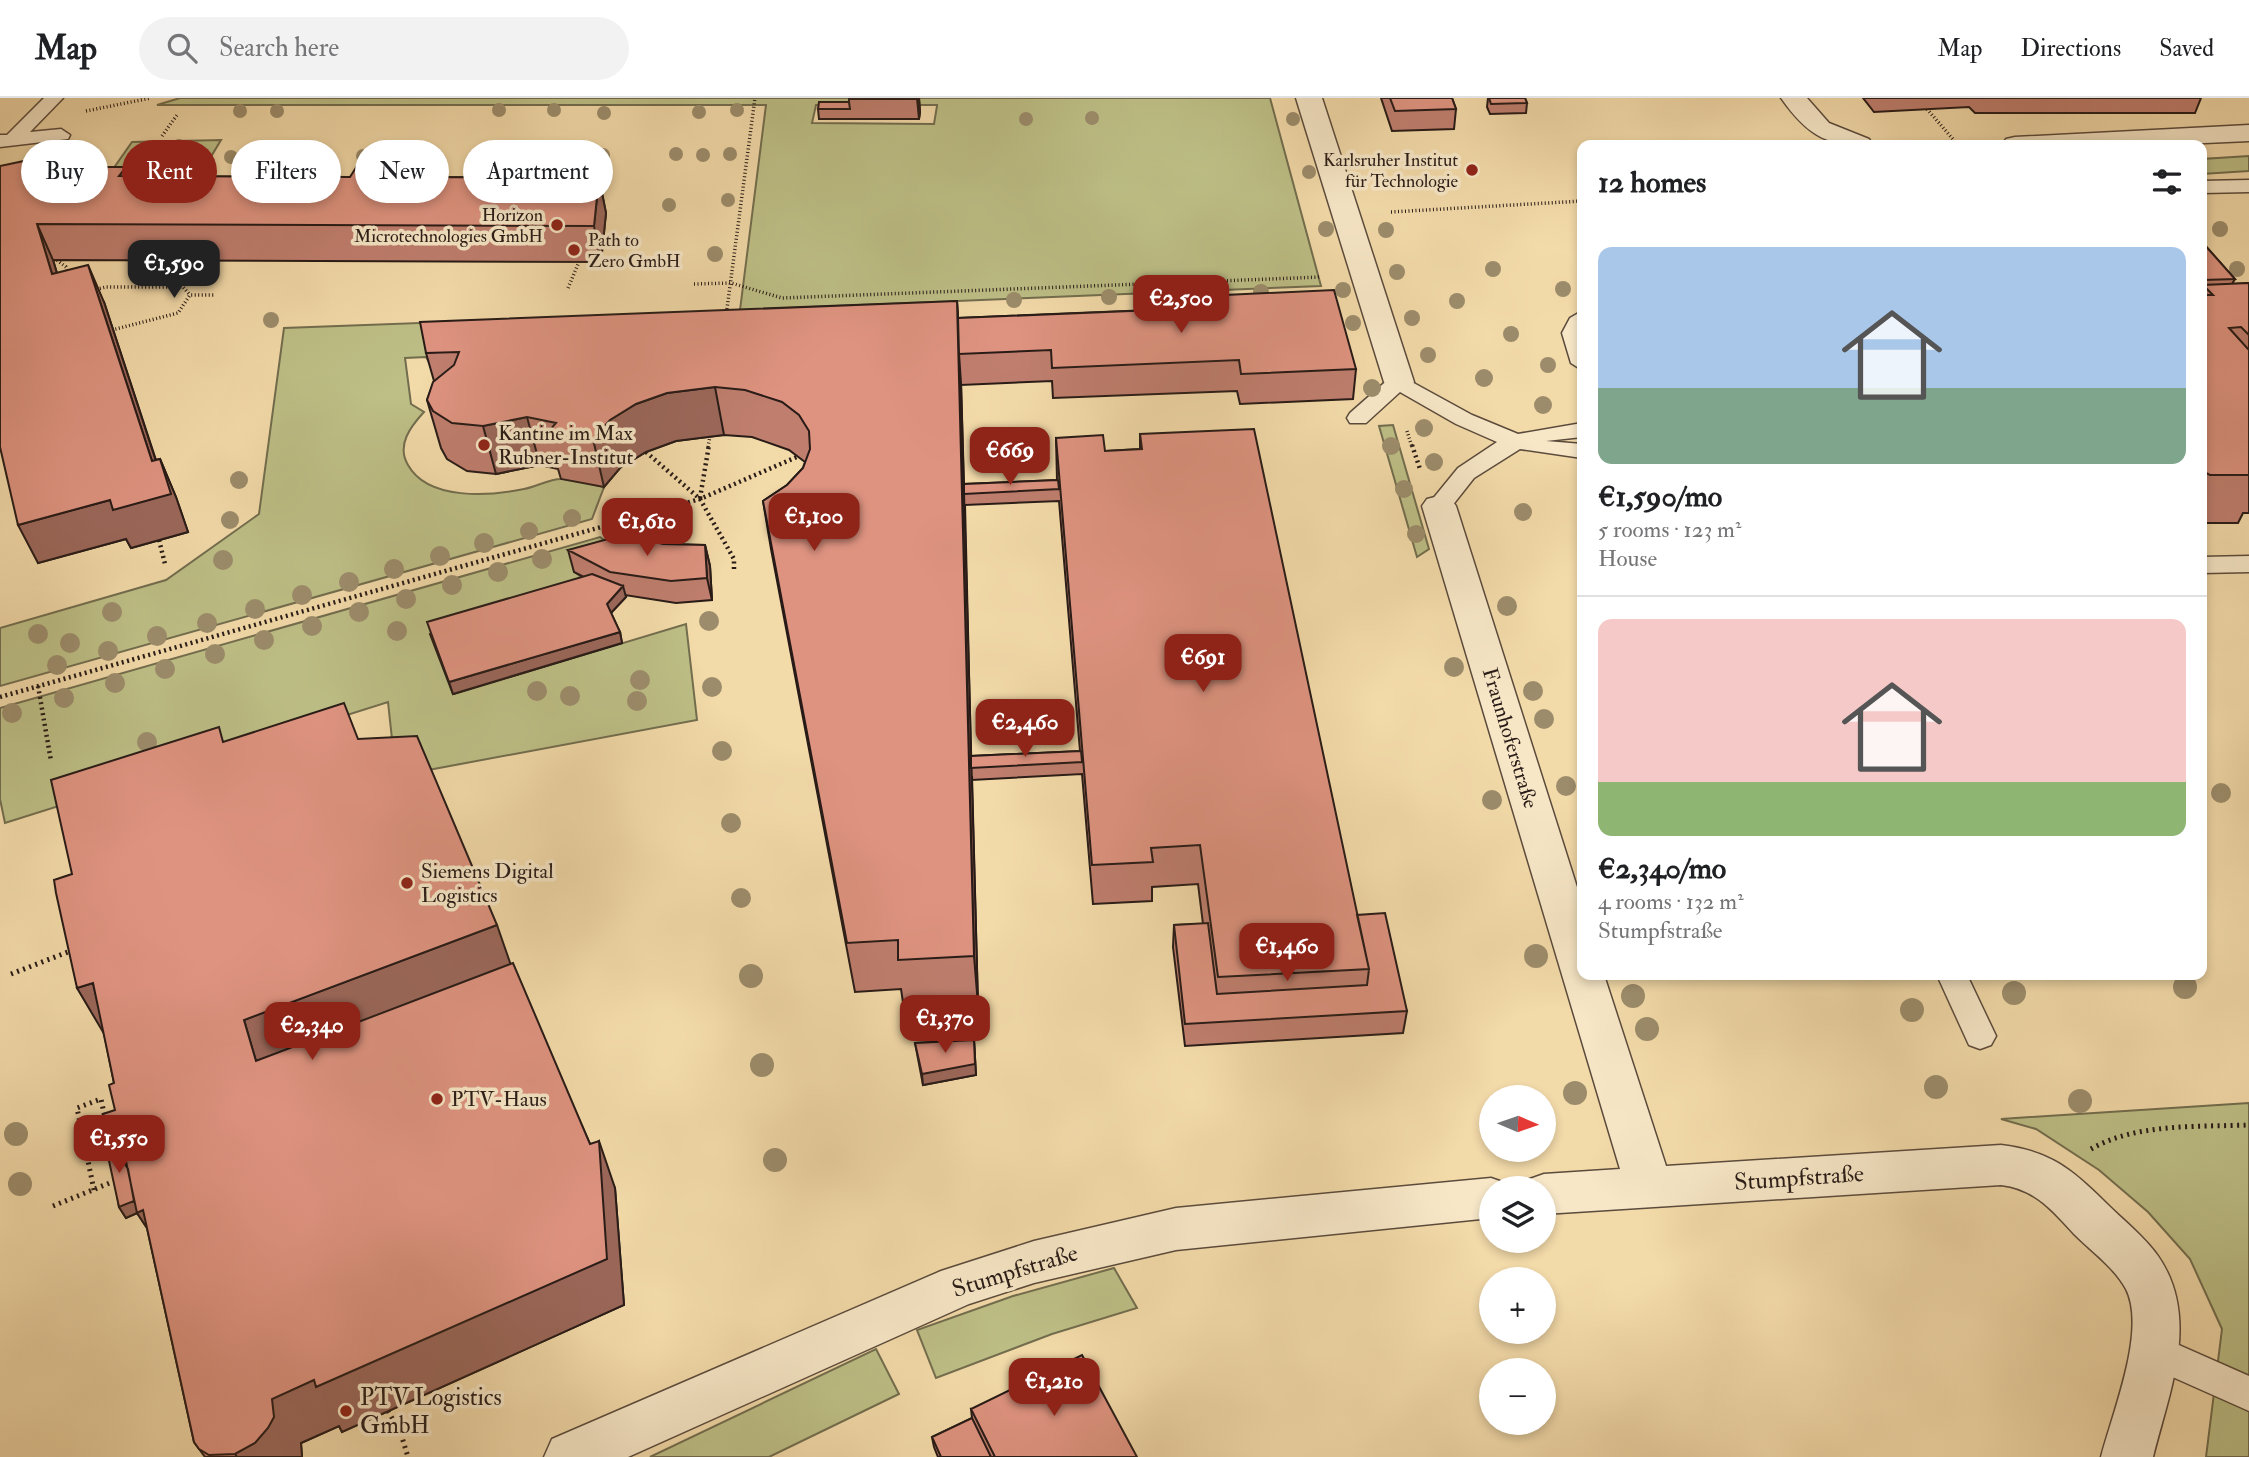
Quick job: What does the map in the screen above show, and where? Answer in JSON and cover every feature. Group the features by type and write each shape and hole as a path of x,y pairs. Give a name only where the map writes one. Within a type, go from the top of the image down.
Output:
{"street":[{"path":"1309,98 1399,382"},
{"path":"1794,98 1820,128 1848,140"},
{"path":"2112,140 2249,133"},
{"name":"Fraunhoferstraße","path":"1439,506 1577,953"},
{"name":"Fraunhoferstraße","path":"1585,980 1649,1187"},
{"name":"Stumpfstraße","path":"1556,1193 2001,1165 2028,1167 2052,1180"},
{"path":"2052,1180 2136,1265 2151,1289 2157,1315 2154,1351 2127,1457"},
{"name":"Stumpfstraße","path":"570,1457 958,1286 1034,1262 1176,1229 1479,1199"}],"lane":[{"path":"7,139 35,121 54,98"},
{"path":"7,139 61,135"},
{"path":"2207,187 2249,186"},
{"path":"1577,323 1573,328 1572,342 1577,352"},
{"path":"1358,418 1399,382 1466,421 1516,442 1577,451"},
{"path":"1439,506 1452,484 1475,465 1516,442 1544,432 1577,430"},
{"path":"2207,565 2249,564"},
{"path":"1954,980 1980,1036"},
{"path":"2154,1351 2249,1394"}],"path":[{"path":"725,324 755,98"},
{"path":"1927,109 1954,140"},
{"path":"162,136 177,115"},
{"path":"1344,215 1577,201"},
{"path":"57,260 66,267 69,276"},
{"path":"568,288 579,262"},
{"path":"694,284 731,283 782,298 1364,275"},
{"path":"85,292 106,286 183,288 190,295 215,295"},
{"path":"112,330 178,313 190,295"},
{"path":"713,313 726,313"},
{"path":"1399,382 1403,420 1424,481 1439,506"},
{"path":"700,499 710,436"},
{"path":"646,452 700,499 734,559 734,570"},
{"path":"0,697 700,499 799,456"},
{"path":"159,540 165,564"},
{"path":"38,686 51,761"},
{"path":"11,974 76,948"},
{"path":"94,1190 77,1108 101,1099 107,1126"},
{"path":"2052,1180 2095,1145 2159,1130 2249,1125"},
{"path":"115,1167 117,1180"},
{"path":"53,1206 126,1177"},
{"path":"388,1411 401,1434 408,1457"}],"green space":[{"path":"180,98 1270,98 1321,286 740,310 766,105 157,105","holes":["816,105 937,105 934,124 812,123"]},
{"path":"122,156 122,182 108,182 108,176"},
{"path":"2249,156 2249,171 2207,174 2207,159"},
{"path":"500,320 433,369 426,357 405,358 411,404 424,412 414,423 404,443 408,465 417,477 430,485 461,493 510,491 561,479 604,487 592,519 0,686 0,628 166,580 259,514 284,328"},
{"path":"1393,425 1429,549 1417,557 1379,426"},
{"path":"600,537 609,544 575,572 587,582 454,694 686,624 697,720 396,776 388,702 5,823 0,799 0,708"},
{"path":"2249,1103 2249,1457 2206,1457 2222,1329 2190,1259 2148,1212 2099,1170 2036,1129 2001,1119"},
{"path":"1114,1268 1137,1308 1052,1334 936,1378 917,1330 1013,1296"},
{"path":"876,1349 899,1394 769,1457 650,1457"}],"building":[{"path":"917,98 917,99 849,99"},
{"path":"1390,98 1452,98 1456,109 1395,111"},
{"path":"1489,98 1525,98 1527,103 1491,104"},
{"path":"819,102 849,102 850,109 818,109"},
{"path":"21,162 21,203 108,203 108,167 122,167 119,176 122,176 122,203 217,203 217,176 231,176 231,203 341,203 341,177 350,177 355,169 355,203 449,203 449,177 463,177 463,203 596,203 594,226 37,224 52,274 88,265 152,461 160,459 171,494 113,510 110,500 18,525 0,447 0,166"},
{"path":"2207,248 2235,279 2207,280"},
{"path":"2249,283 2249,335 2241,327 2229,328 2249,349 2249,475 2207,474 2207,295 2213,295 2207,289 2207,285"},
{"path":"1334,290 1356,369 1241,374 1239,360 1052,368 1051,350 959,354 958,318 1227,307 1225,295"},
{"path":"957,301 974,956 898,960 898,940 847,943 763,501 787,485 803,468 810,449 809,431 799,415 782,402 745,390 715,387 667,393 636,404 610,420 593,439 549,431 556,423 527,417 483,426 452,423 433,411 427,400 433,382 454,365 459,352 426,353 420,322"},
{"path":"1254,429 1369,969 1218,977 1200,845 1151,848 1153,862 1092,865 1056,438 1103,435 1105,451 1142,449 1140,434"},
{"path":"1058,480 1059,489 964,494 964,484"},
{"path":"626,534 663,544 705,545 707,578 671,581 610,572 568,550"},
{"path":"592,574 623,586 607,604 620,632 449,682 427,622"},
{"name":"PTV-Haus","path":"344,703 358,739 417,736 497,925 244,1020 256,1061 513,963 590,1144 599,1141 607,1259 316,1387 314,1380 272,1399 274,1417 255,1443 235,1454 209,1455 194,1442 143,1210 137,1213 120,1133 107,1137 103,1114 115,1110 109,1085 114,1083 93,983 77,988 56,893 54,880 72,874 51,780 219,727 223,742"},
{"path":"1081,751 1082,762 971,768 971,756"},
{"path":"1385,913 1407,1011 1185,1024 1174,925 1208,923 1217,994 1367,985 1369,969 1357,915"},
{"path":"974,1040 975,1064 922,1074 915,1043"},
{"path":"106,1131 107,1137 128,1169 134,1201 119,1207 103,1133"},
{"path":"1082,1355 1137,1457 995,1457 971,1409"},
{"path":"972,1418 991,1457 941,1457 932,1437"}],"place":[{"name":"Karlsruher Institut für Technologie","path":"1472,170"},
{"name":"Horizon Microtechnologies GmbH","path":"557,225"},
{"name":"Path to Zero GmbH","path":"574,250"},
{"name":"Kantine im Max Rubner-Institut","path":"484,445"},
{"name":"Siemens Digital Logistics","path":"407,883"},
{"name":"PTV-Haus","path":"437,1099"},
{"name":"PTV Logistics GmbH","path":"346,1411"}]}
